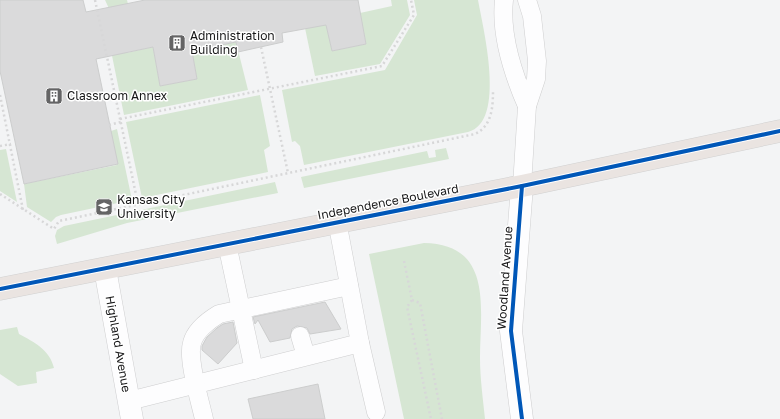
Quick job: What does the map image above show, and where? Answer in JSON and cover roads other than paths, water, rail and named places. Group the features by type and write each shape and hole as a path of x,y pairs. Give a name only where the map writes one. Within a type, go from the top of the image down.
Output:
{"main road":[{"name":"Independence Boulevard","path":"0,289 337,221 522,186 780,131"}],"street":[{"name":"Woodland Avenue","path":"522,186 511,331 522,419"},
{"name":"Highland Avenue","path":"105,268 130,410"}],"lane":[{"path":"504,0 503,12 510,58 516,81 527,106"},
{"path":"522,186 527,106 536,79 537,61 532,16 527,0"},
{"path":"337,221 360,343 376,412"},
{"path":"227,244 254,370"},
{"path":"204,419 191,357 192,342 206,322 219,314 240,309 289,303 349,286"},
{"path":"300,336 306,356"},
{"path":"130,410 197,385 360,343"}],"place":[{"name":"Administration Building","path":"177,43"},
{"name":"Classroom Annex","path":"54,96"},
{"name":"Kansas City University","path":"104,207"}]}
